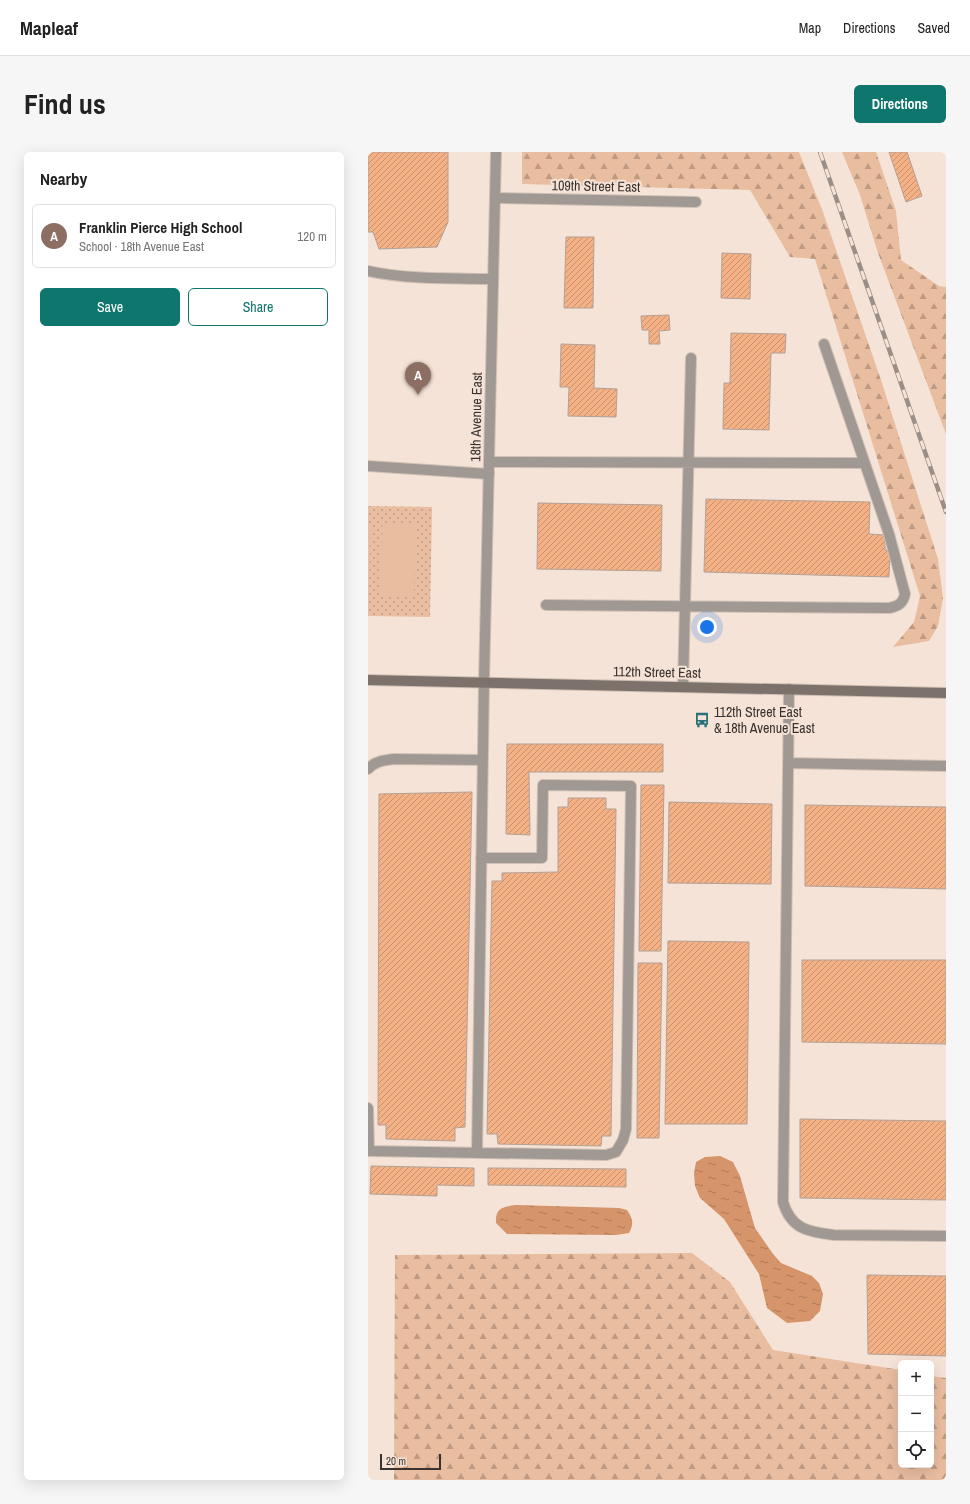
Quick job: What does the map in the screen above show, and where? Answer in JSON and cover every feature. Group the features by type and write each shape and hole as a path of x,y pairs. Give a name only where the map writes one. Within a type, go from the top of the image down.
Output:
{"main road":[{"name":"112th Street East","path":"368,680 946,693"}],"street":[{"name":"18th Avenue East","path":"477,1153 484,682 496,152"},
{"name":"109th Street East","path":"495,198 696,202"},
{"path":"368,271 387,275 493,278"},
{"path":"546,605 890,608 897,606 903,601 905,594 889,534 824,344"},
{"path":"683,687 691,358"},
{"path":"489,462 864,463"},
{"path":"368,466 489,474"},
{"path":"789,689 783,1188 783,1202 786,1213 798,1226 816,1233 834,1235 946,1236"},
{"path":"368,769 372,764 395,759 483,760"},
{"path":"788,763 946,766"},
{"path":"368,1108 368,1151 606,1155 616,1152 623,1140 626,1129 631,786 543,785 542,858 482,858"}],"green space":[{"path":"522,152 799,152 823,212 881,380 938,559 943,598 938,626 929,641 893,647 914,622 920,596 815,259 790,257 750,190 522,184"},
{"path":"842,152 876,152 896,211 901,260 939,286 946,287 946,434 878,253 860,195"},
{"path":"368,506 432,507 430,617 368,616"},
{"path":"368,523 371,523 369,595 368,595"},
{"path":"382,523 416,524 414,597 380,596"},
{"path":"692,1253 730,1282 773,1350 898,1370 898,1468 934,1468 934,1376 946,1378 946,1480 394,1480 395,1255"}],"water":[{"path":"720,1156 733,1162 740,1176 755,1228 773,1254 781,1263 812,1276 819,1283 823,1294 820,1311 810,1321 787,1323 767,1308 759,1274 724,1219 700,1198 695,1186 694,1173 696,1162 705,1157"},
{"path":"516,1205 619,1208 627,1210 632,1219 632,1227 629,1233 616,1235 507,1234 496,1223 497,1214 500,1209"}],"building":[{"path":"368,152 448,152 448,222 437,247 379,249 373,232 368,232"},
{"path":"889,152 907,152 922,196 906,202"},
{"path":"566,237 594,237 593,308 564,308"},
{"path":"722,253 751,254 750,299 721,298"},
{"path":"669,315 670,330 659,331 660,344 649,344 649,330 642,330 641,316"},
{"path":"731,333 786,334 785,353 771,353 769,430 723,429 724,383 730,383"},
{"path":"561,344 595,345 594,388 617,389 616,417 568,416 569,387 560,387"},
{"path":"706,499 870,502 869,534 885,535 885,550 890,550 889,577 704,572"},
{"path":"538,503 662,505 661,571 537,569"},
{"path":"507,744 663,744 663,772 529,772 530,835 506,834"},
{"path":"641,785 664,785 661,951 639,951"},
{"path":"472,792 465,1127 455,1128 455,1141 386,1139 386,1125 378,1125 379,794"},
{"path":"568,798 606,798 606,809 616,809 611,1136 602,1136 601,1146 498,1144 497,1134 487,1134 492,881 502,881 502,873 558,872 558,807 568,807"},
{"path":"669,802 772,804 771,884 668,883"},
{"path":"805,805 946,807 946,889 805,886"},
{"path":"668,941 749,942 747,1124 665,1124"},
{"path":"802,960 946,960 946,1044 802,1042"},
{"path":"638,963 662,963 659,1138 637,1138"},
{"path":"800,1119 946,1121 946,1200 800,1198"},
{"path":"371,1166 474,1168 474,1186 437,1185 437,1196 370,1194"},
{"path":"488,1168 626,1169 626,1187 488,1185"},
{"path":"867,1275 946,1276 946,1356 868,1354"}],"railway":[{"path":"820,152 946,512"}],"place":[{"name":"Franklin Pierce High School","path":"418,395"},
{"name":"112th Street East & 18th Avenue East","path":"702,720"}]}
